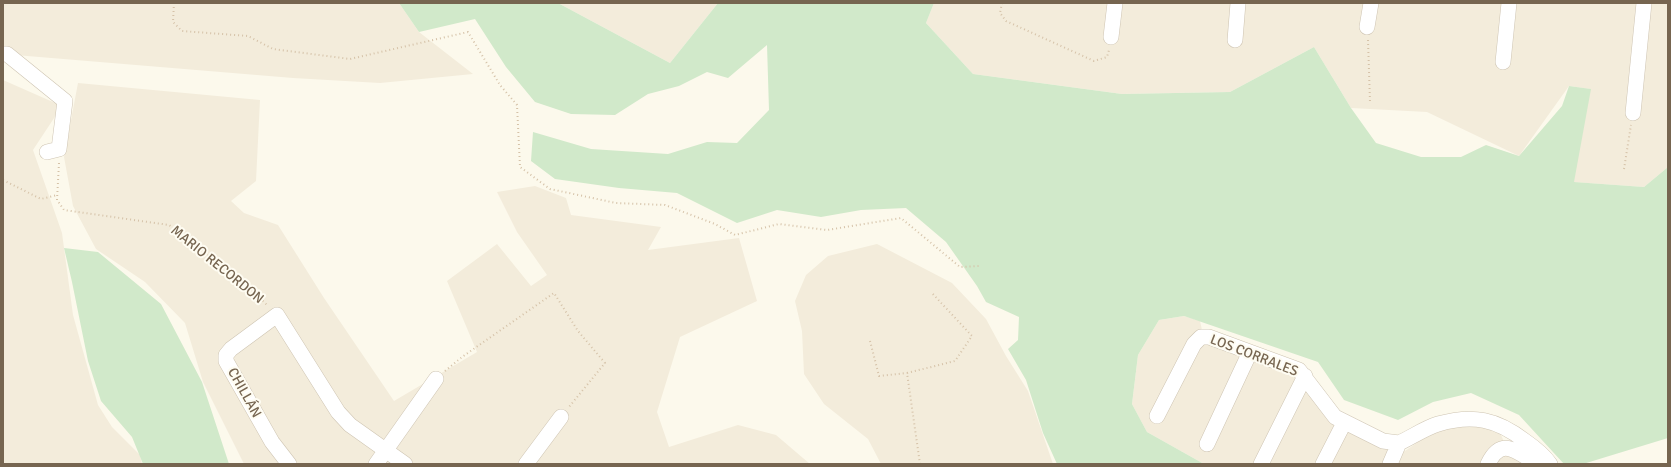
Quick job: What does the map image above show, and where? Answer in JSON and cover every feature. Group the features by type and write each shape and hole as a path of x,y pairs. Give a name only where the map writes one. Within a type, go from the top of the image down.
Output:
{"street":[{"path":"1111,37 1115,3"},
{"path":"1235,40 1238,3"},
{"path":"1367,27 1371,3"},
{"path":"1504,62 1509,3"},
{"path":"1633,114 1644,3"},
{"path":"3,54 7,54 65,101 53,151"},
{"path":"278,315 338,412 350,425 405,464"},
{"name":"CHILLÁN","path":"278,315 231,349 226,355 226,361 272,442 290,464"},
{"name":"LOS CORRALES","path":"1157,416 1194,344 1201,337 1209,337 1299,370 1305,376 1334,418 1383,442 1399,443"},
{"path":"1207,444 1250,352"},
{"path":"1261,464 1305,376"},
{"path":"376,464 385,449 436,379"},
{"path":"526,464 560,417"},
{"path":"1390,464 1399,443 1437,425 1458,419 1474,419 1496,422 1516,433 1542,454 1550,464"},
{"path":"1324,464 1344,423"},
{"path":"1488,464 1493,454 1500,448 1508,447 1538,464"}],"path":[{"path":"174,3 173,22 182,31 248,36 273,49 350,59 468,32 500,85 518,105 520,167 550,189 616,203 665,205 715,224 735,235 779,224 827,230 901,218 960,267 980,266"},
{"path":"1002,3 1000,13 1006,21 1094,61 1107,57"},
{"path":"1367,27 1370,102"},
{"path":"1624,169 1633,114"},
{"path":"3,180 41,199 57,195 53,151"},
{"name":"MARIO RECORDON","path":"57,195 57,200 64,210 169,225 249,287 278,315"},
{"path":"870,341 879,376 907,373 955,361 972,336 932,292"},
{"path":"436,379 462,357 554,293 578,331 605,363 560,417"},
{"path":"907,373 920,464"},
{"path":"938,464 944,464"}],"shaded area":[{"path":"3,3 399,3 419,32 473,74 380,83 293,78 3,54"},
{"path":"558,3 718,3 670,63"},
{"path":"934,3 1668,3 1668,167 1644,187 1573,182 1590,89 1569,86 1519,156 1427,112 1351,108 1314,47 1230,92 1122,94 973,74 926,23"},
{"path":"3,80 62,106 33,150 62,233 73,315 98,405 112,427 140,455 142,464 3,464"},
{"path":"78,83 260,100 256,181 231,201 244,213 278,225 324,298 394,401 477,352 447,281 497,244 531,286 547,275 517,232 497,192 535,186 566,198 571,215 661,227 648,250 739,238 757,301 680,337 657,412 669,447 738,425 776,435 810,464 244,464 203,382 185,323 145,282 96,249 73,206 64,157"},
{"path":"877,244 952,283 986,319 1006,356 1028,391 1053,464 881,464 868,439 824,404 804,374 802,331 795,301 806,275 828,256"},
{"path":"1184,316 1200,321 1204,339 1300,375 1340,425 1405,451 1437,429 1474,424 1500,432 1507,450 1533,464 1204,464 1147,432 1132,404 1138,355 1159,320"}],"green space":[{"path":"399,3 558,3 670,63 718,3 934,3 926,23 973,74 1122,94 1230,92 1314,47 1351,108 1376,143 1421,157 1461,157 1486,145 1519,156 1562,106 1569,86 1591,89 1574,182 1644,187 1668,167 1668,438 1583,464 1564,464 1519,415 1471,393 1433,402 1398,420 1344,400 1318,362 1184,316 1159,320 1138,355 1132,404 1147,432 1204,464 1057,464 1043,433 1026,380 1008,349 1018,340 1019,317 986,302 977,286 946,242 906,208 861,210 821,217 777,210 737,223 677,193 619,188 555,179 531,161 533,132 591,149 668,154 707,142 737,143 769,110 767,45 728,78 707,72 679,86 648,94 615,115 571,114 535,102 506,67 475,19 419,32"},
{"path":"64,248 98,252 161,304 202,382 229,464 143,464 132,437 101,401 88,361"}]}
